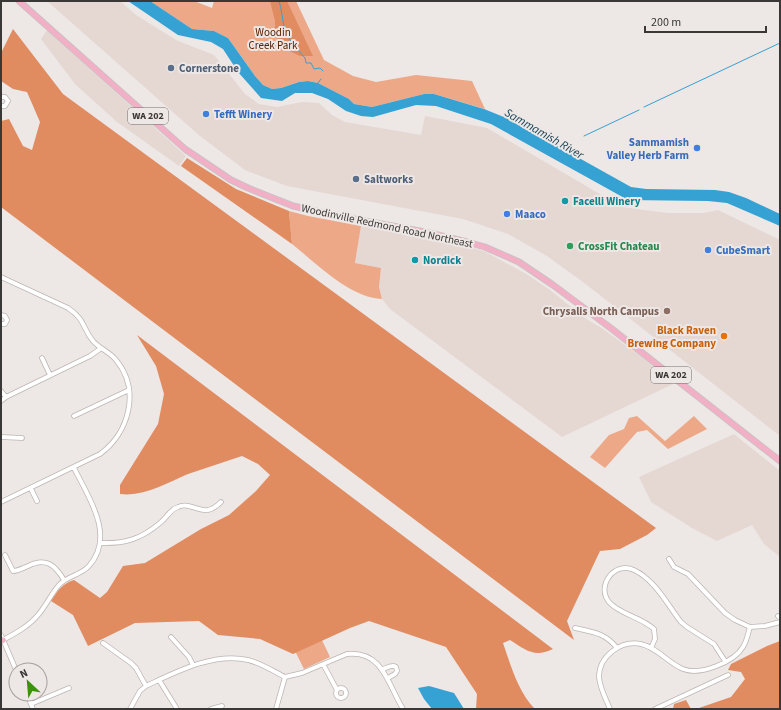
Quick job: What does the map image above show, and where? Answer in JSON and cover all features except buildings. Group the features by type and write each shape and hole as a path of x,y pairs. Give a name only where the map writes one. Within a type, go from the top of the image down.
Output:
{"main road":[{"name":"Woodinville Redmond Road Northeast","path":"19,1 185,149 231,180 293,206 467,242 485,247 519,262 553,285 612,329 780,461"}],"street":[{"path":"1,97 5,97 8,101 6,106 1,106"},
{"path":"1,502 31,489 100,454 114,441 121,431 130,404 129,390 124,371 110,354 100,349 92,340 81,319 76,313 68,308 2,279"},
{"path":"1,315 5,316 7,320 4,324 1,324"},
{"path":"1,401 6,397 90,356 100,349"},
{"path":"42,358 50,375"},
{"path":"74,416 129,390"},
{"path":"1,391 6,397"},
{"path":"1,437 22,438"},
{"path":"12,662 2,639 31,622 39,615 53,593 64,580 81,573 89,567 97,553 100,543 98,522 74,468"},
{"path":"31,489 37,500"},
{"path":"100,543 115,544 126,542 138,537 162,522 169,512 178,507 187,505 209,510 221,502"},
{"path":"5,555 13,571 17,571 34,563 46,563 56,568 64,580"},
{"path":"668,559 674,567 688,574 697,582 725,614 750,627 765,626 780,622"},
{"path":"651,648 655,639 654,629 639,619 616,608 607,599 604,589 605,583 614,571 620,568 627,568 641,574 657,590 681,622 714,644 725,661"},
{"path":"610,709 601,688 599,677 605,658 617,648 632,643 642,644 651,648 685,670 705,670 725,661 739,652 743,646 750,627"},
{"path":"575,628 605,636 610,639 617,648"},
{"path":"171,637 190,657 193,665"},
{"path":"104,643 136,668 146,686"},
{"path":"130,709 140,691 146,686 193,665 222,660 248,660 258,663 285,677 296,675 347,654 354,653 376,662 388,678 403,709"},
{"path":"323,664 337,690"},
{"path":"382,669 390,666 396,667 397,671 395,674 388,678"},
{"path":"656,709 728,675"},
{"path":"276,709 285,677"},
{"path":"159,680 177,709"},
{"path":"33,709 31,704 69,688"},
{"path":"211,709 222,706"}],"shaded area":[{"path":"47,1 120,1 136,15 176,40 214,55 245,94 259,104 277,107 302,102 319,103 332,115 345,122 421,135 425,116 487,128 622,207 667,213 704,213 718,210 780,240 780,436 583,282 547,256 508,234 463,219 287,186 245,170 200,136"},
{"path":"270,1 287,1 313,56 300,56 283,48 275,35 275,21"},
{"path":"13,29 63,94 656,528 647,535 620,549 600,551 567,621 574,640 1,207 1,121 9,119 23,146 32,150 40,122 27,92 13,89 1,81 1,53"},
{"path":"47,30 186,156 179,166 117,122 75,84 41,39"},
{"path":"187,158 236,189 289,211 292,244 181,166"},
{"path":"361,226 424,236 484,251 528,275 550,290 585,318 646,360 673,384 562,437 390,309 382,299 379,287 381,268 355,263"},
{"path":"137,335 553,649 546,652 535,653 526,650 510,640 503,643 512,670 520,687 524,695 535,709 476,709 477,694 446,647 369,621 293,654 260,639 218,635 199,621 135,623 88,646 73,615 51,601 66,583 74,580 100,598 107,592 123,566 145,563 201,529 229,515 256,491 270,475 258,464 242,456 188,474 147,491 120,494 120,485 158,424 164,394 156,366"},
{"path":"734,434 780,471 780,557 764,544 752,525 717,541 692,528 651,502 639,477"},
{"path":"780,641 780,709 696,709 731,697 745,679 741,672 728,670 731,664"},
{"path":"686,700 691,709 673,709 674,704"}],"green space":[{"name":"Woodin Creek Park","path":"150,1 194,1 212,8 214,1 296,1 324,60 353,76 376,82 416,75 472,81 485,109 434,94 424,94 372,107 354,104 349,99 318,83 308,81 272,89 263,85 255,76 228,38 214,31 192,29"},
{"path":"289,211 361,226 355,263 381,268 379,287 382,299 358,293 346,286 292,244"},
{"path":"637,416 665,441 694,416 707,429 668,449 647,430 637,432 605,468 590,457 609,435 624,429 629,418"},
{"path":"321,638 330,657 304,669 295,651"}],"water":[{"path":"128,1 150,1 192,29 214,31 228,38 255,76 263,85 272,89 308,81 318,83 349,99 354,104 372,107 424,94 434,94 484,109 511,120 631,187 646,189 715,190 729,192 746,198 780,214 780,226 727,203 708,201 628,200 491,124 436,106 416,105 373,117 361,116 346,111 328,99 312,93 295,93 282,101 261,98 238,72 223,49 211,42 178,35"},
{"path":"429,686 454,693 464,709 432,709 418,688"}],"waterway":[{"path":"279,1 285,30 290,39 305,58 306,63 311,63 314,69 320,68 323,71"},
{"path":"644,107 780,43"},
{"path":"318,83 321,79"},
{"path":"584,136 639,110"}],"place":[{"name":"Cornerstone","path":"171,68"},
{"name":"Tefft Winery","path":"206,114"},
{"name":"Sammamish Valley Herb Farm","path":"697,148"},
{"name":"Saltworks","path":"356,179"},
{"name":"Facelli Winery","path":"565,201"},
{"name":"Maaco","path":"507,214"},
{"name":"CrossFit Chateau","path":"570,246"},
{"name":"CubeSmart","path":"708,250"},
{"name":"Nordick","path":"415,260"},
{"name":"Chrysalis North Campus","path":"667,311"},
{"name":"Black Raven Brewing Company","path":"724,336"}],"water label":[{"name":"Sammamish River","path":"544,134"}]}
